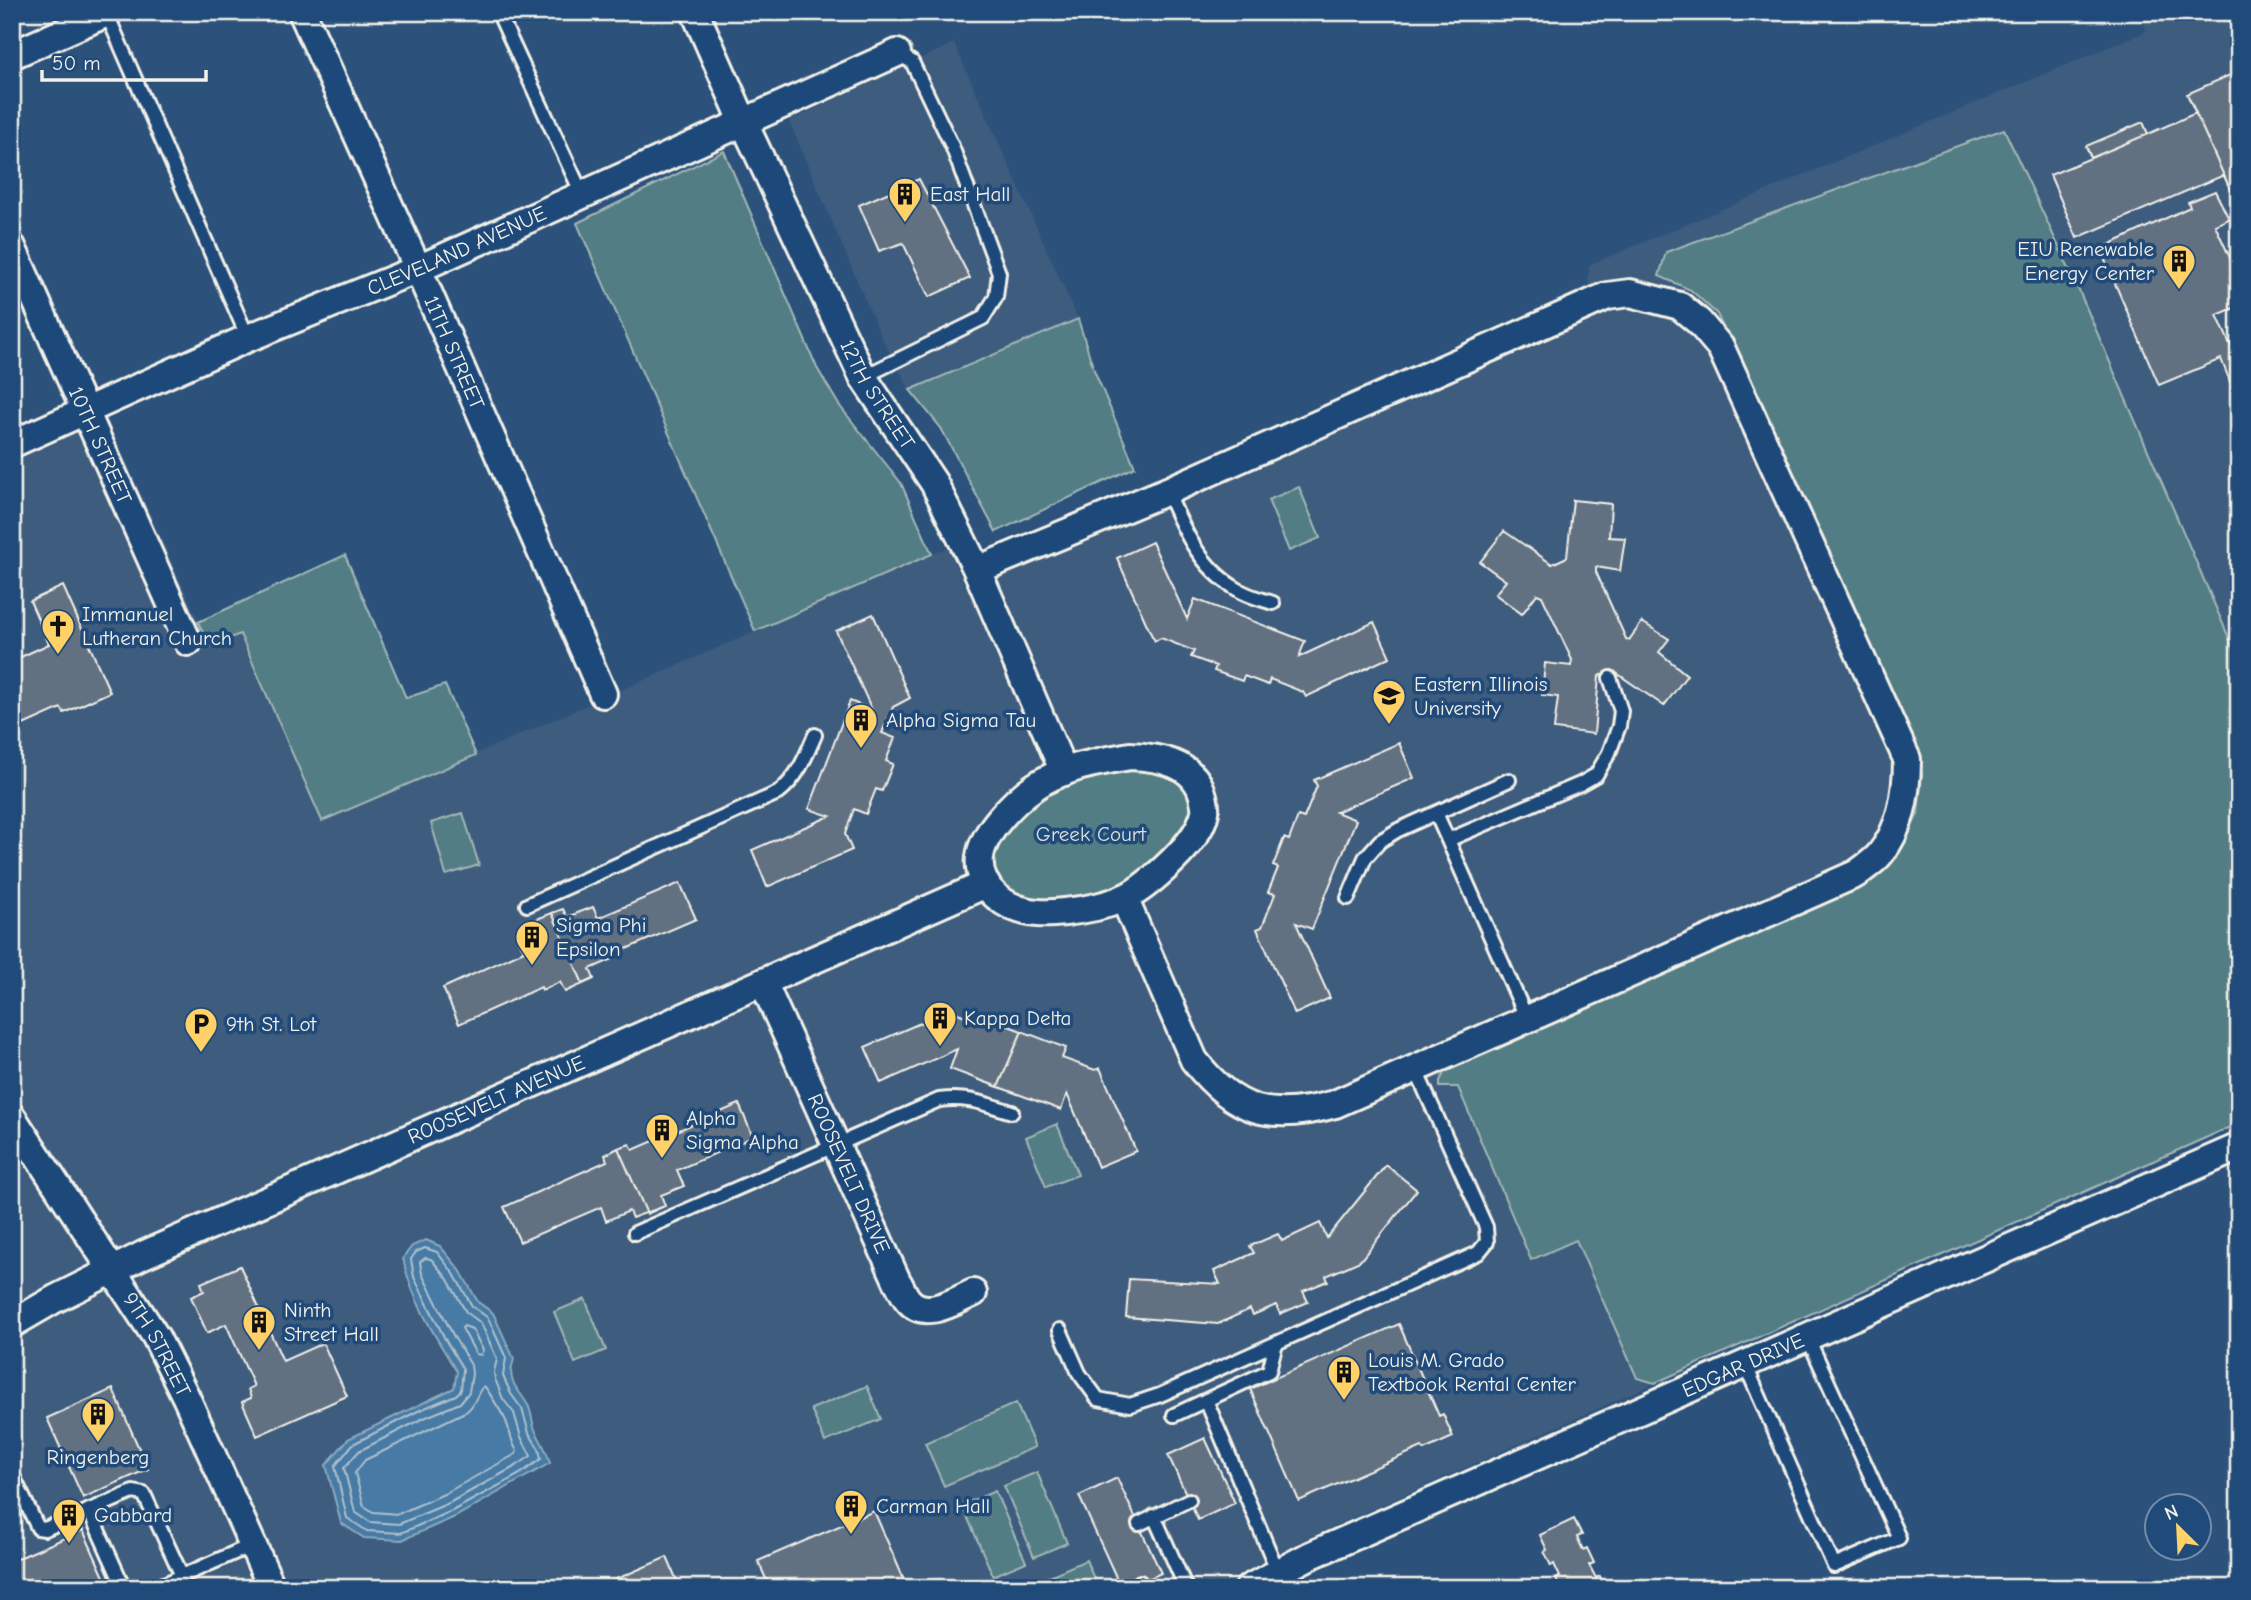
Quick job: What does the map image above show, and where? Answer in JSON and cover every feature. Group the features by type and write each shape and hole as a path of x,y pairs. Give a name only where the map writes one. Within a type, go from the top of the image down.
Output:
{"street":[{"name":"11TH STREET","path":"302,12 418,269 603,694"},
{"name":"12TH STREET","path":"695,12 863,377 934,482 977,570 1064,772"},
{"path":"12,55 107,13"},
{"name":"CLEVELAND AVENUE","path":"12,444 248,338 418,269 897,53"},
{"name":"10TH STREET","path":"12,247 188,642"},
{"path":"977,570 1167,491 1606,296 1630,293 1680,306 1699,322 1721,348 1907,759 1907,785 1902,812 1881,854 1856,874 1335,1104 1305,1112 1253,1109 1210,1080 1194,1060 1124,898"},
{"path":"1130,755 1153,757 1176,764 1191,773 1201,788 1206,809 1201,824 1188,844 1155,877 1124,898 1087,909 1038,914 1010,906 996,898 980,873 980,855 987,835 1034,787 1064,772 1085,764 1130,755"},
{"name":"ROOSEVELT AVENUE","path":"12,1324 143,1255 986,884"},
{"name":"ROOSEVELT DRIVE","path":"763,982 897,1281 909,1301 919,1309 935,1309 973,1293"},
{"name":"9TH STREET","path":"12,1117 143,1315 175,1373 272,1588"},
{"name":"EDGAR DRIVE","path":"1249,1588 1278,1572 1745,1363 2239,1147"}],"lane":[{"path":"499,12 582,194"},
{"path":"107,13 248,338"},
{"path":"863,377 983,318 996,297 998,285 999,272 952,146 912,62 897,53"},
{"path":"1167,491 1194,548 1214,574 1238,590 1273,603"},
{"path":"1448,840 1596,775 1609,753 1619,726 1621,712 1610,678"},
{"path":"527,905 778,793 791,782 801,768 815,735"},
{"path":"1348,898 1365,858 1380,841 1398,830 1509,780"},
{"path":"1436,813 1527,1019"},
{"path":"1060,1330 1079,1373 1098,1399 1130,1405 1160,1395 1478,1253 1487,1242 1486,1227 1415,1068"},
{"path":"635,1233 939,1100 976,1100 1012,1112"},
{"path":"1745,1363 1834,1566 1899,1538 1807,1336"},
{"path":"1174,1415 1269,1371 1276,1343"},
{"path":"1206,1400 1278,1572"},
{"path":"12,1474 38,1528 45,1529 133,1492 144,1494 182,1576"},
{"path":"1139,1524 1189,1500"},
{"path":"89,1510 124,1588"},
{"path":"1154,1516 1186,1588"},
{"path":"156,1588 251,1545"}],"shaded area":[{"name":"Eastern Illinois University","path":"2139,12 2239,12 2239,1123 1306,1539 1215,1588 12,1588 12,454 104,412 210,646 239,633 322,821 932,554 948,548 966,588 1123,522 1588,317 1589,265 2147,31"},
{"path":"954,43 1078,319 910,390 881,337 789,121"}],"green space":[{"path":"2004,129 2077,286 2239,661 2239,1123 1655,1383 1637,1378 1576,1240 1531,1260 1458,1087 1440,1087 1440,1081 1447,1067 1877,873 1901,849 1918,814 1922,775 1913,737 1835,577 1717,314 1691,290 1659,276 1666,252"},
{"path":"724,151 817,368 839,405 901,483 932,554 755,631 577,223"},
{"path":"1078,319 1094,370 1135,467 996,532 941,428 910,390"},
{"path":"1299,487 1320,538 1289,551 1268,500"},
{"path":"345,555 406,698 445,685 476,755 322,821 240,634 210,646 198,622"},
{"name":"Greek Court","path":"1118,766 1171,769 1195,800 1188,830 1136,878 1103,894 1041,903 1010,896 991,874 992,844 1044,792"},
{"path":"463,813 479,865 446,875 431,823"},
{"path":"1057,1124 1078,1175 1046,1187 1026,1137"},
{"path":"585,1299 606,1350 575,1363 554,1312"},
{"path":"867,1386 881,1419 825,1442 811,1409"},
{"path":"1016,1403 1035,1447 944,1486 925,1443"},
{"path":"1037,1472 1067,1543 1034,1557 1004,1486"},
{"path":"995,1491 1026,1562 993,1576 962,1505"},
{"path":"1086,1560 1098,1588 1022,1588"}],"water":[{"path":"426,1240 440,1246 460,1270 478,1302 493,1313 514,1359 512,1379 528,1405 550,1463 455,1517 402,1540 364,1538 341,1523 326,1465 348,1439 454,1388 457,1372 418,1302 403,1258 412,1246"}],"building":[{"name":"EIU Renewable Energy Center","path":"2239,71 2239,209 2224,175 2077,238 2050,175 2091,158 2086,146 2143,122 2148,134 2196,113 2187,94"},
{"path":"2239,71 2239,209 2187,94"},
{"path":"2143,122 2148,134 2091,158 2086,146"},
{"name":"East Hall","path":"919,179 970,278 929,297 903,243 879,251 859,205"},
{"name":"EIU Renewable Energy Center","path":"2215,191 2229,219 2215,225 2239,277 2239,306 2217,315 2234,353 2239,351 2239,381 2231,384 2221,359 2159,385 2100,249 2190,207 2188,202"},
{"name":"EIU Renewable Energy Center","path":"2215,191 2229,219 2215,225 2239,277 2239,306 2217,315 2234,353 2239,351 2239,381 2231,384 2221,359 2159,385 2100,249 2190,207 2188,202"},
{"path":"1573,500 1611,504 1609,537 1625,538 1620,571 1596,567 1596,572 1626,639 1629,640 1642,622 1669,639 1659,652 1687,675 1664,706 1612,670 1599,676 1594,734 1554,729 1558,697 1542,695 1545,663 1571,666 1572,660 1542,596 1537,594 1522,614 1495,594 1506,581 1480,562 1504,531 1552,564 1567,557"},
{"path":"1152,542 1187,619 1195,599 1305,641 1299,657 1374,622 1390,657 1306,697 1303,692 1270,679 1268,685 1244,676 1242,681 1214,671 1216,666 1191,657 1194,651 1161,638 1155,641 1151,634 1117,558"},
{"name":"Immanuel Lutheran Church","path":"63,586 110,692 64,713 61,708 12,730 12,661 49,644 30,601"},
{"name":"Alpha Sigma Tau","path":"873,614 910,698 893,707 882,733 895,738 886,761 893,764 882,791 876,789 866,814 854,809 845,834 852,850 767,887 752,850 830,816 809,809 850,701 872,710 836,631"},
{"path":"1399,743 1414,778 1336,812 1356,820 1312,929 1296,923 1330,998 1295,1014 1257,929 1262,927 1275,894 1268,892 1278,868 1273,866 1284,838 1289,840 1298,816 1304,818 1317,786 1314,780"},
{"path":"680,883 696,919 612,955 613,959 590,969 594,979 583,984 552,913 563,909 567,917 593,907 598,918"},
{"name":"Sigma Phi Epsilon","path":"552,913 583,984 565,992 560,982 542,990 541,987 459,1024 443,988 524,951 518,938 541,928 537,919"},
{"path":"950,1010 983,1023 985,1017 1066,1048 1062,1058 1095,1070 1100,1068 1136,1151 1098,1167 1067,1094 1061,1110 950,1069 957,1049 881,1083 865,1047"},
{"name":"Kappa Delta","path":"950,1010 983,1023 985,1017 1022,1031 998,1087 950,1069 957,1049 881,1083 865,1047"},
{"path":"739,1104 753,1137 677,1170 684,1186 661,1195 665,1206 632,1218 629,1211 606,1221 601,1207 520,1242 504,1207 607,1161 605,1155 618,1148 630,1144 633,1150"},
{"name":"Alpha Sigma Alpha","path":"739,1104 753,1137 677,1170 684,1186 661,1195 665,1206 647,1214 618,1148 630,1144 633,1150"},
{"path":"1386,1165 1417,1190 1360,1261 1326,1276 1328,1281 1303,1291 1308,1302 1280,1314 1276,1305 1253,1315 1250,1309 1218,1324 1126,1317 1129,1279 1220,1284 1214,1271 1254,1253 1250,1246 1278,1234 1282,1241 1320,1223 1327,1238"},
{"name":"Ninth Street Hall","path":"240,1266 283,1361 323,1343 347,1396 257,1436 242,1402 251,1398 248,1389 254,1386 226,1324 207,1333 191,1297 204,1291 201,1283"},
{"name":"Louis M. Grado Textbook Rental Center","path":"1399,1324 1439,1416 1443,1414 1453,1437 1424,1450 1422,1447 1299,1501 1250,1389"},
{"name":"Ringenberg","path":"113,1389 148,1469 83,1498 47,1418"},
{"path":"1205,1438 1235,1503 1198,1520 1168,1455"},
{"path":"1117,1478 1161,1573 1129,1588 1121,1588 1079,1496"},
{"name":"Carman Hall","path":"874,1511 906,1584 901,1588 770,1588 758,1561"},
{"path":"1574,1519 1582,1535 1577,1537 1583,1550 1587,1548 1594,1563 1589,1565 1596,1578 1600,1576 1605,1588 1560,1588 1556,1579 1560,1577 1544,1552 1547,1550 1540,1535"},
{"name":"Gabbard","path":"83,1530 109,1588 13,1588 12,1561"},
{"path":"667,1557 680,1588 596,1588"}],"place":[{"name":"East Hall","path":"905,224"},
{"name":"EIU Renewable Energy Center","path":"2179,291"},
{"name":"Immanuel Lutheran Church","path":"58,656"},
{"name":"Eastern Illinois University","path":"1389,726"},
{"name":"Alpha Sigma Tau","path":"861,750"},
{"name":"Sigma Phi Epsilon","path":"532,967"},
{"name":"Kappa Delta","path":"940,1048"},
{"name":"9th St. Lot","path":"201,1054"},
{"name":"Alpha Sigma Alpha","path":"662,1160"},
{"name":"Ninth Street Hall","path":"259,1352"},
{"name":"Louis M. Grado Textbook Rental Center","path":"1344,1402"},
{"name":"Ringenberg","path":"98,1444"},
{"name":"Carman Hall","path":"851,1536"},
{"name":"Gabbard","path":"69,1545"}]}
